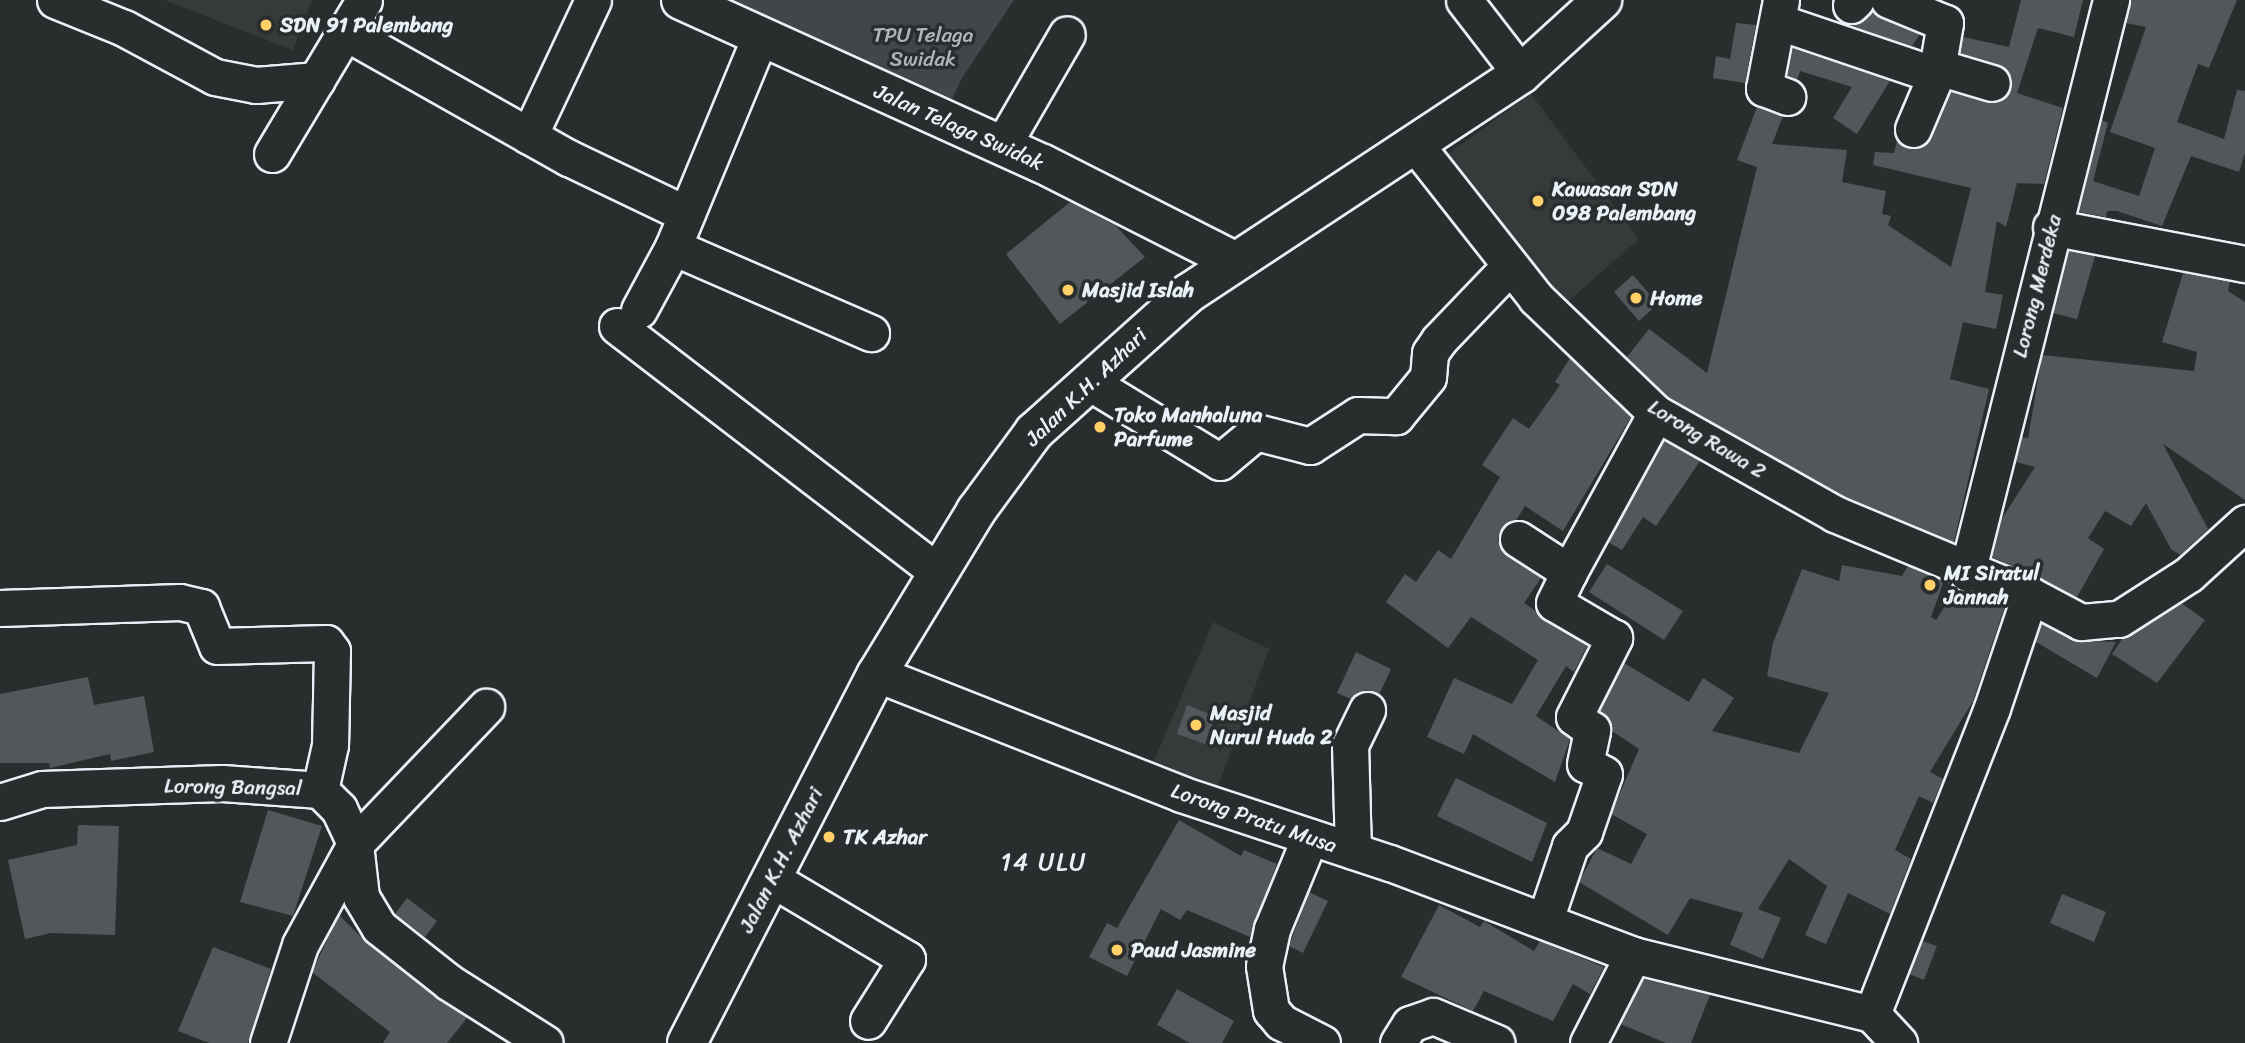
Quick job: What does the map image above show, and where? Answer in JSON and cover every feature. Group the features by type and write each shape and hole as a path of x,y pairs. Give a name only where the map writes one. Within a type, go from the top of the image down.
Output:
{"street":[{"path":"55,0 115,24 215,77 256,85 317,80"},
{"path":"272,154 363,0"},
{"path":"529,136 593,0"},
{"name":"Jalan Telaga Swidak","path":"681,0 1002,146 1234,261"},
{"path":"1464,0 1521,74"},
{"name":"Jalan K.H. Azhari","path":"687,1043 877,674 939,573 1034,432 1135,338 1234,261 1521,74 1602,0"},
{"path":"1889,0 1945,23 1937,71 1913,129"},
{"name":"Lorong Merdeka","path":"1967,572 2051,227 2111,0"},
{"path":"1787,97 1763,88 1780,11 1937,71 1992,83"},
{"path":"345,32 529,136 686,214"},
{"path":"1002,146 1067,34"},
{"path":"760,37 673,247 628,318 939,573"},
{"name":"Lorong Rawa 2","path":"1415,144 1509,267 1592,356 1656,414 1835,514 1967,572 2030,595 2081,622 2119,619 2189,574 2245,523"},
{"path":"2051,227 2245,264"},
{"path":"673,247 871,333"},
{"path":"1089,382 1220,462 1256,432 1310,446 1358,415 1396,416 1428,377 1430,353 1439,340 1509,267"},
{"path":"1545,920 1570,846 1584,832 1604,774 1585,764 1592,730 1574,717 1614,638 1554,603 1656,414"},
{"path":"1518,539 1569,572"},
{"path":"1899,1043 1872,1014 2030,595"},
{"path":"0,608 180,602 201,607 217,646 326,643 332,651 330,745 326,779 320,790"},
{"name":"Lorong Pratu Musa","path":"877,674 1181,794 1545,920 1633,955 1872,1014"},
{"path":"268,1043 300,945 355,844 486,707"},
{"path":"1353,852 1350,745 1367,710"},
{"name":"Lorong Bangsal","path":"0,802 42,789 222,783 320,790 339,809 355,844 361,897 379,927 450,982 545,1043"},
{"path":"1310,837 1272,929 1264,966 1271,1010 1281,1022 1322,1043"},
{"path":"772,879 907,959 868,1021"},
{"path":"1588,1043 1633,955"},
{"path":"1398,1043 1410,1024 1433,1016 1497,1043"}],"shaded area":[{"name":"SDN 91 Palembang","path":"164,0 312,0 293,50"},
{"name":"Kawasan SDN 098 Palembang","path":"1531,94 1639,239 1556,312 1435,163"},
{"path":"1213,622 1269,649 1216,792 1150,770"}],"green space":[{"name":"TPU Telaga Swidak","path":"712,0 1014,0 962,78 947,110"}],"building":[{"path":"2021,0 2083,0 2074,37 2038,28 2017,93 2063,108 2044,184 2017,183 2006,227 1997,221 1985,292 2003,295 1996,329 1963,322 1950,379 1989,389 1954,542 1844,496 1668,397 1627,357 1649,329 1707,373 1757,167 1737,160 1757,107 1783,116 1772,144 1847,150 1842,182 1886,191 1882,214 1891,216 1888,225 1951,267 1971,188 1873,165 1875,152 1894,153 1897,141 1915,149 1926,145 1951,92 1987,102 2006,97 2012,79 2006,69 1960,53 1963,37 2009,47"},
{"path":"2131,0 2237,0 2209,68 2198,64 2177,122 2224,139 2237,90 2245,91 2245,153 2239,172 2191,156 2162,226 2117,211 2107,211 2106,217 2079,212 2102,120 2108,123 2093,181 2139,196 2155,148 2110,132 2146,27 2126,23"},
{"path":"1872,11 1920,34 1912,46 1849,25"},
{"path":"1736,23 1756,25 1745,83 1713,78 1716,56 1730,59"},
{"path":"1792,48 1890,81 1857,134 1833,118 1852,87 1800,71 1797,80 1787,75"},
{"name":"Masjid Islah","path":"1070,202 1116,226 1145,257 1060,324 1006,254"},
{"path":"2069,251 2095,256 2077,319 2053,313"},
{"path":"2183,273 2230,282 2228,291 2245,302 2245,500 2163,444 2208,529 2180,555 2171,549 2146,503 2131,526 2105,511 2088,538 2104,549 2077,597 1992,557 2001,520 2035,467 2016,462 2022,437 2028,438 2042,355 2194,371 2197,352 2162,342"},
{"name":"Home","path":"1633,275 1658,304 1639,321 1614,292"},
{"path":"1570,358 1631,417 1563,531 1525,506 1517,519 1502,528 1498,539 1507,555 1541,578 1524,603 1587,646 1574,672 1566,666 1536,716 1570,739 1555,782 1473,734 1464,754 1427,737 1454,678 1512,704 1538,660 1471,617 1448,648 1386,602 1405,574 1416,582 1438,550 1451,559 1500,477 1482,465 1513,418 1529,429 1560,385 1555,382"},
{"path":"1664,441 1700,461 1656,526 1643,517 1622,550 1608,542"},
{"path":"1607,564 1683,611 1664,640 1589,592"},
{"path":"1842,565 1902,576 1908,566 1944,581 1931,617 1936,620 1956,589 2005,606 1973,701 1930,772 1943,779 1933,803 1919,796 1895,850 1911,859 1890,914 1848,893 1826,944 1805,935 1827,886 1789,859 1758,909 1781,918 1763,959 1730,945 1743,913 1690,898 1668,935 1579,882 1597,848 1631,864 1647,834 1611,814 1639,749 1612,731 1600,711 1624,663 1689,702 1703,678 1734,698 1712,731 1799,753 1829,693 1767,676 1773,643 1802,569 1839,581"},
{"path":"2181,603 2205,620 2157,683 2112,654 2122,639"},
{"path":"2042,624 2072,640 2116,642 2097,678 2036,642"},
{"path":"1356,652 1391,669 1379,695 1365,690 1351,699 1337,693"},
{"path":"88,677 94,705 144,696 154,752 111,761 110,754 50,768 49,763 0,763 0,694"},
{"name":"Masjid Nurul Huda 2","path":"1187,705 1215,716 1205,744 1177,734"},
{"path":"1456,778 1547,823 1532,862 1437,816"},
{"path":"268,810 322,826 293,916 240,902"},
{"path":"1179,820 1241,856 1244,850 1277,864 1250,937 1187,910 1180,920 1161,909 1127,976 1089,957 1107,923 1117,928"},
{"path":"78,825 119,826 115,935 51,933 25,939 8,860 77,845"},
{"path":"1309,892 1328,901 1303,953 1289,946"},
{"path":"2062,894 2106,912 2094,942 2050,923"},
{"path":"407,898 437,921 425,937 395,914"},
{"path":"1439,905 1480,927 1484,921 1534,951 1540,941 1604,967 1590,994 1573,984 1553,1021 1484,991 1473,1011 1401,977"},
{"path":"339,915 367,943 467,1018 447,1043 383,1043 390,1032 312,972"},
{"path":"1922,941 1937,946 1924,980 1909,974"},
{"path":"213,947 271,969 248,1043 209,1043 178,1031"},
{"path":"1644,979 1710,995 1691,1043 1666,1043 1620,1024"},
{"path":"1177,989 1234,1021 1222,1043 1190,1043 1157,1025"}],"place":[{"name":"SDN 91 Palembang","path":"266,25"},
{"name":"Kawasan SDN 098 Palembang","path":"1538,201"},
{"name":"Masjid Islah","path":"1068,290"},
{"name":"Home","path":"1636,298"},
{"name":"Toko Manhaluna Parfume","path":"1100,427"},
{"name":"MI Siratul Jannah","path":"1930,585"},
{"name":"Masjid Nurul Huda 2","path":"1196,725"},
{"name":"TK Azhar","path":"829,837"},
{"name":"Paud Jasmine","path":"1117,950"}],"district":[{"name":"14 ULU","path":"1044,863"}]}
